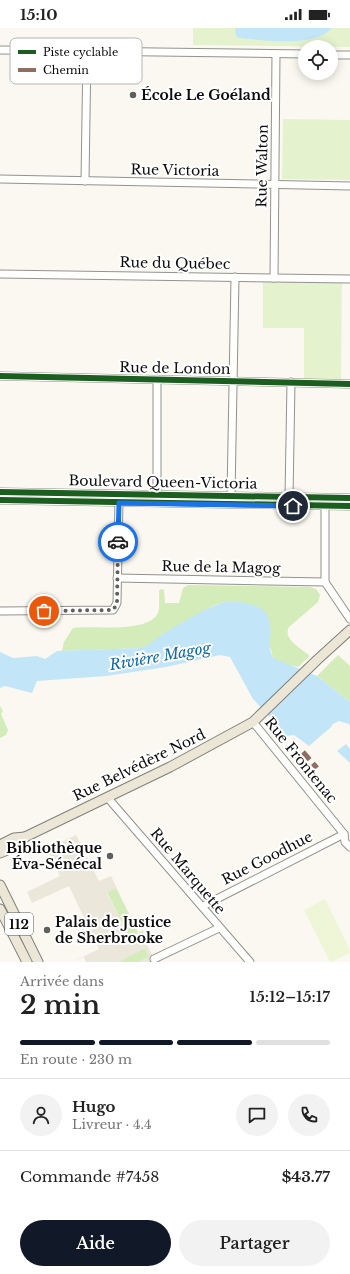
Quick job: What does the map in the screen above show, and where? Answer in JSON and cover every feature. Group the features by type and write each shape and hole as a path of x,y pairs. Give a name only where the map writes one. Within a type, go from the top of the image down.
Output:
{"main road":[{"name":"Rue Belvédère Nord","path":"0,845 14,838 25,837 202,750 253,722 350,630"},
{"name":"Rue Belvédère Nord","path":"0,854 17,846 25,837"},
{"name":"112","path":"0,885 38,962"},
{"name":"112","path":"0,909 27,962"}],"street":[{"path":"0,50 10,50"},
{"path":"142,52 298,54"},
{"name":"Rue Walton","path":"274,278 276,54"},
{"path":"338,55 350,55"},
{"path":"85,181 86,84"},
{"name":"Rue Victoria","path":"0,179 350,186"},
{"name":"Rue du Québec","path":"0,274 350,279"},
{"path":"231,496 235,277"},
{"name":"Rue de London","path":"0,376 350,384"},
{"path":"157,379 157,494"},
{"path":"289,497 291,382"},
{"name":"Boulevard Queen-Victoria","path":"0,492 350,498"},
{"path":"0,611 113,610 117,604 119,494"},
{"name":"Boulevard Queen-Victoria","path":"0,500 350,506"},
{"path":"325,506 325,582 350,619"},
{"name":"Rue de la Magog","path":"117,578 325,582"},
{"name":"Rue Frontenac","path":"253,722 347,835 345,842 350,847"},
{"name":"Rue Marquette","path":"107,797 250,962"},
{"name":"Rue Goodhue","path":"203,906 347,835"},
{"path":"154,958 219,928"}],"green space":[{"path":"193,28 350,28 350,47 338,47 338,40 298,40 298,46 193,45"},
{"path":"283,119 350,120 350,180 282,179"},
{"path":"263,278 342,279 341,383 304,383 304,328 263,328"},
{"path":"188,585 310,587 316,589 320,595 318,602 289,627 288,632 288,636 294,644 310,656 298,667 281,663 273,658 270,646 244,603 224,602 213,606 164,634 146,647 62,651 64,642 73,628 119,627 143,624 152,620 158,613 159,591 161,589 164,590 165,603 179,603 183,588"},
{"path":"338,655 350,666 350,702 317,676"},
{"path":"0,706 3,711 1,714 8,730 6,735 0,738"},
{"path":"110,877 115,886 106,890 102,881"},
{"path":"116,888 138,932 129,937 107,892"},
{"path":"325,899 350,950 350,953 331,962 304,910"},
{"path":"145,948 149,957 139,962 118,962"}],"shaded area":[{"path":"76,835 99,881 111,876 138,932 143,930 146,937 144,939 156,962 139,962 149,957 145,948 118,962 86,962 84,957 72,962 99,949 69,886 32,903 27,892 60,876 47,849","holes":["116,888 138,932 129,937 107,893"]}],"water":[{"path":"235,28 332,28 324,34 314,38 301,40 274,41 239,38 236,36"},
{"name":"Rivière Magog","path":"224,602 245,603 259,608 264,612 268,617 270,624 270,650 273,658 317,676 350,702 350,727 349,724 339,721 333,724 309,746 294,735 287,736 253,699 230,657 220,655 166,667 106,676 37,681 32,693 5,686 0,688 0,652 13,658 37,656 45,659 57,651 140,648 149,644 193,616"},
{"path":"346,744 350,749 350,763 337,751"}],"marked path":[{"path":"303,752 317,768"}],"cycle path":[{"path":"0,376 350,384"},
{"path":"0,492 350,498"},
{"path":"0,500 350,506"}],"way so far":[{"path":"44,611 113,610 117,604 118,542"}],"place":[{"name":"École Le Goéland","path":"133,95"},
{"name":"Bibliothèque Éva-Sénécal","path":"110,856"},
{"name":"Palais de Justice de Sherbrooke","path":"47,930"}],"route":[{"path":"118,542 119,503 293,506"}]}
